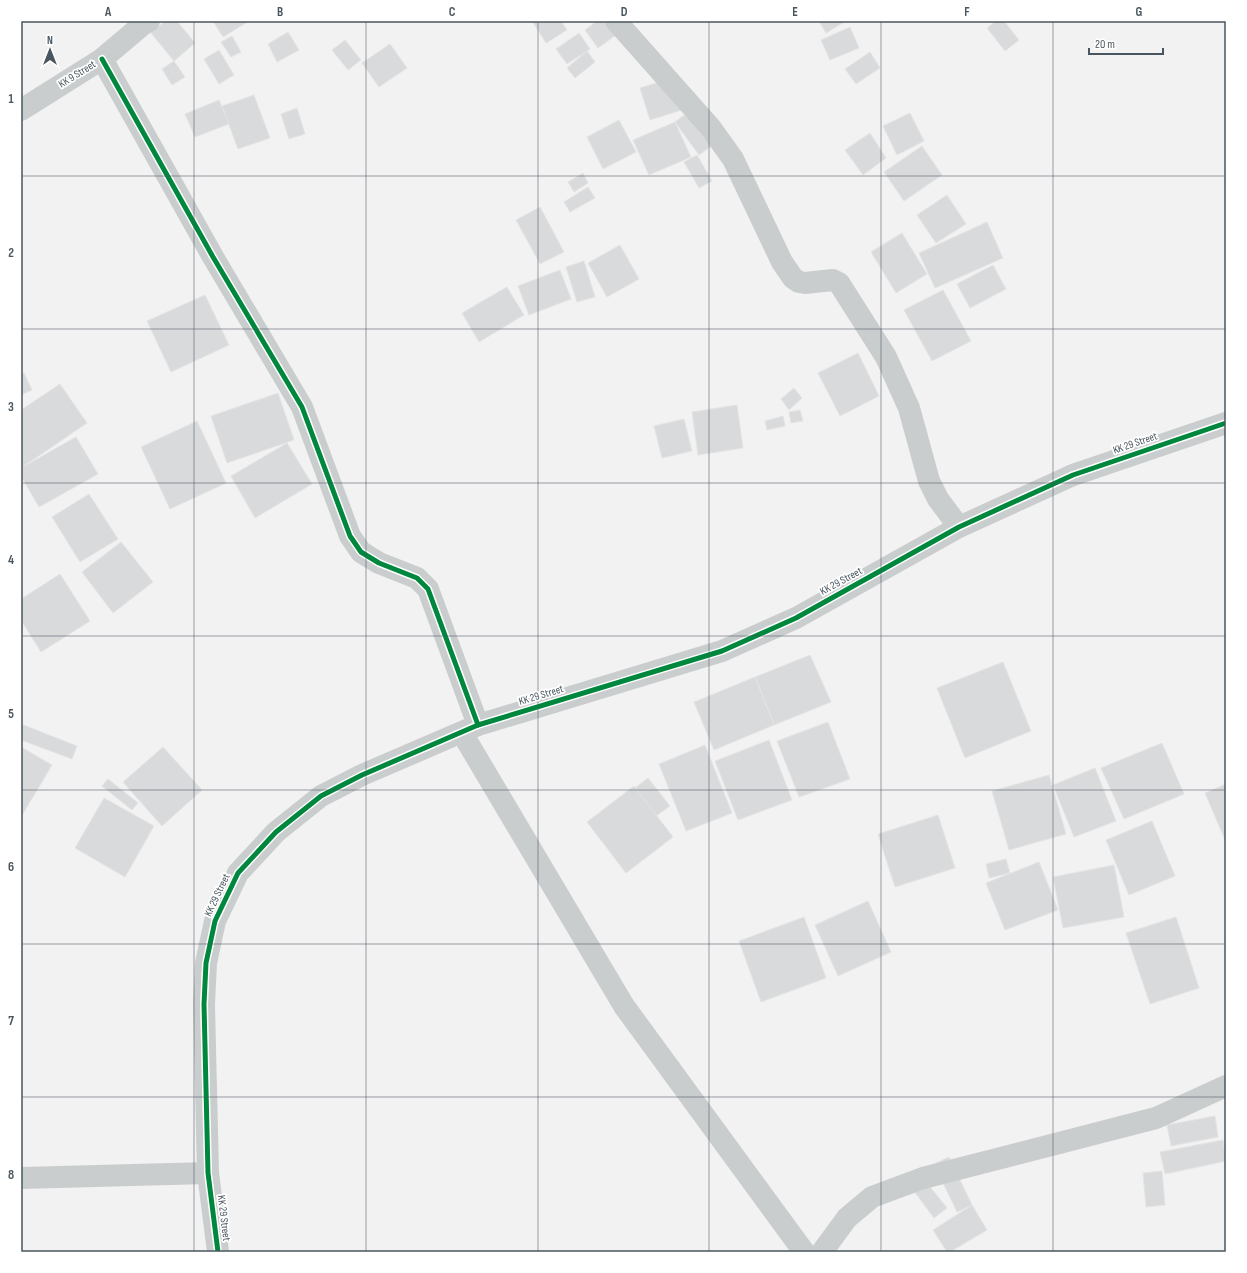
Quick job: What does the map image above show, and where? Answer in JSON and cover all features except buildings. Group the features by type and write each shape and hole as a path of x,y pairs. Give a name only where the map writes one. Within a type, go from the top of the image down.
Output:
{"street":[{"name":"KK 9 Street","path":"21,110 102,59 141,26 150,21"},
{"path":"616,21 710,127 733,159 782,262 793,278 805,284 834,280 839,283 886,357 909,408 930,481 938,499 959,527"},
{"path":"102,59 213,256 302,408 350,536 361,552 379,563 417,578 428,589 470,729 624,1006 804,1252"},
{"name":"KK 29 Street","path":"218,1252 208,1173 204,1004 206,963 215,921 238,873 276,832 321,796 362,775 470,729 722,651 796,618 959,527 1073,475 1226,423"},
{"path":"822,1252 847,1218 872,1197 923,1178 1156,1118 1226,1086"},
{"path":"21,1178 208,1173"}],"cycle path":[{"path":"102,59 213,257 302,407 350,536 361,552 379,563 417,578 428,589 478,725"},
{"path":"218,1252 208,1173 204,1004 206,963 215,921 238,873 276,832 321,796 362,775 478,725 722,651 796,618 959,527 1073,475 1226,423"}]}
